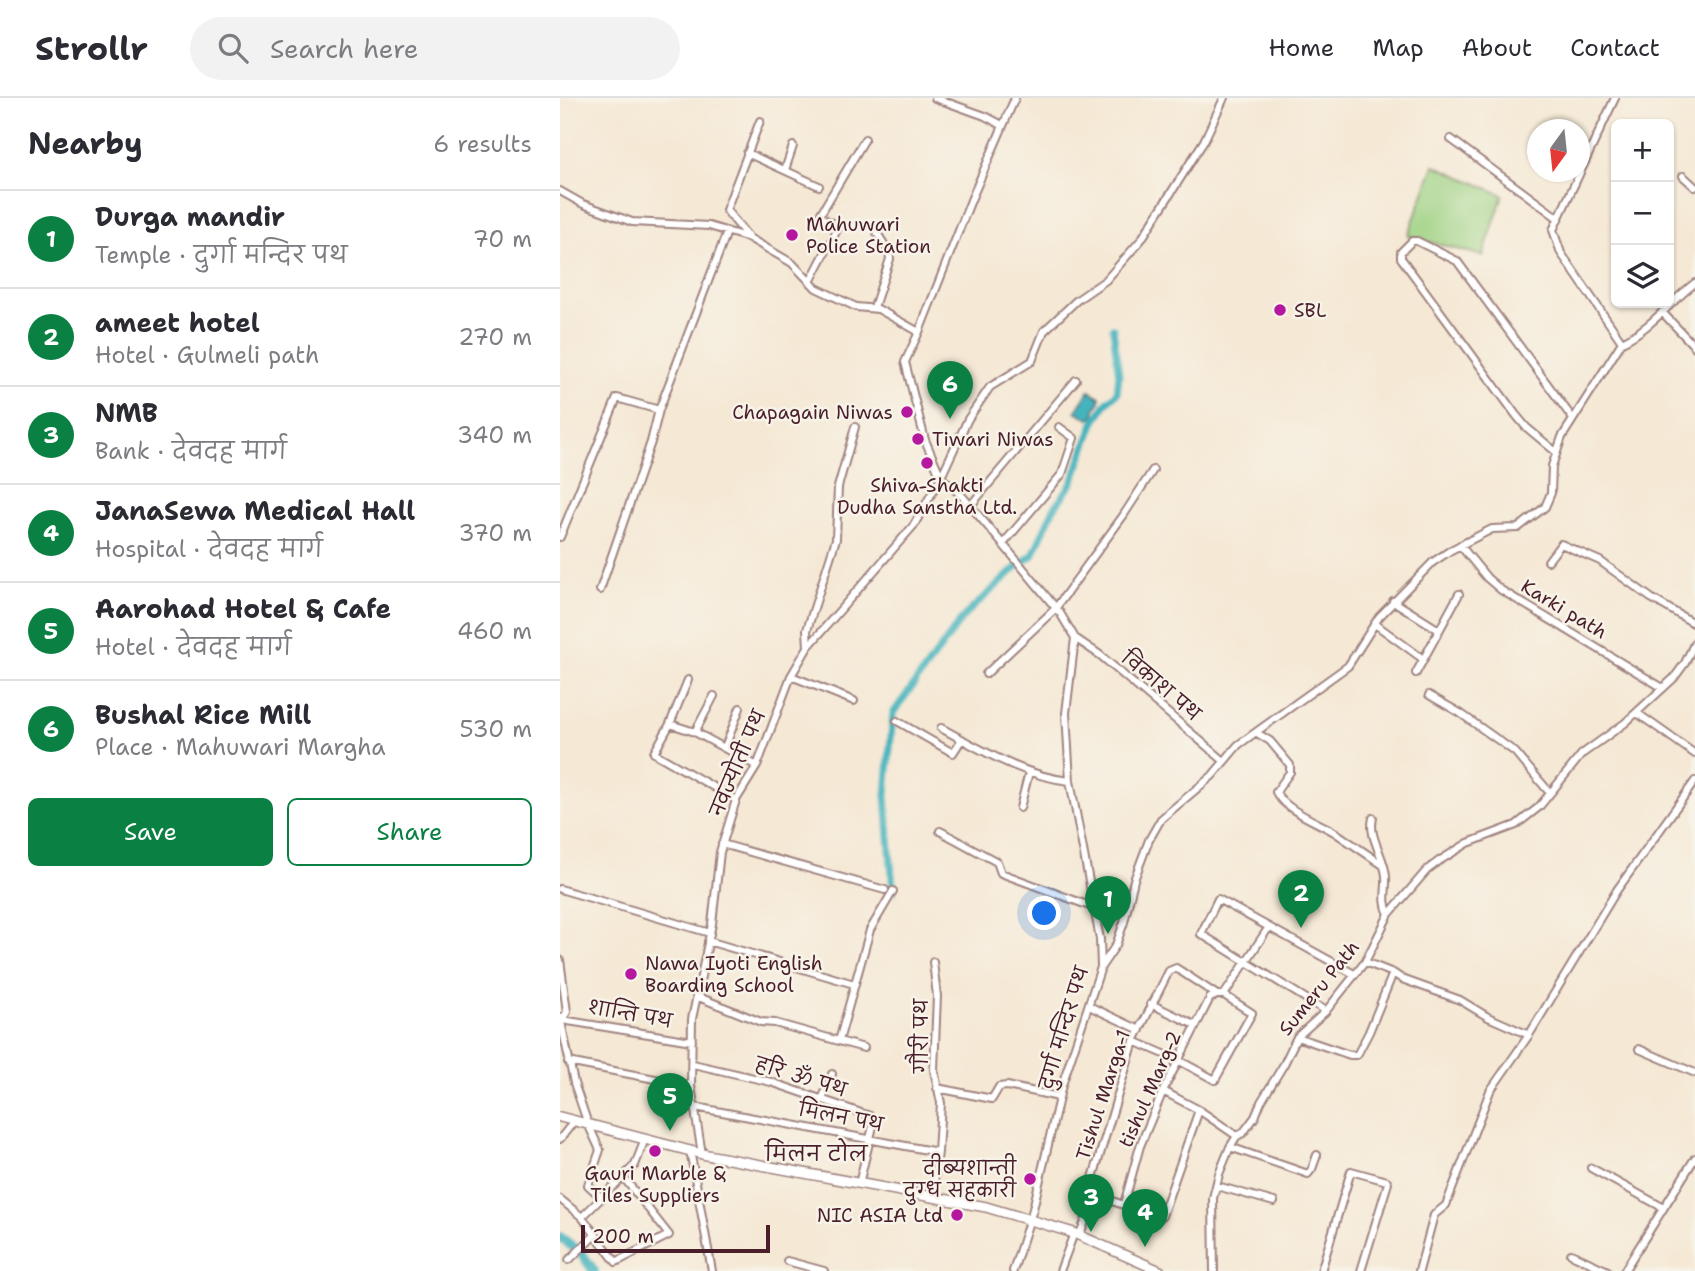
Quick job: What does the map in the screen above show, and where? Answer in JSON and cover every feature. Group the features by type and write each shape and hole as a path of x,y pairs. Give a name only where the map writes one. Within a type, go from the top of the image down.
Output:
{"main road":[{"path":"560,1117 702,1154 932,1196 1030,1219 1076,1235 1156,1270"}],"street":[{"path":"935,98 1002,125"},
{"path":"1015,98 905,362 905,371 925,440 941,477 971,506 1003,544 1055,608 1075,638"},
{"name":"नवज्योती पथ","path":"702,1154 691,1086 692,1019 710,933 722,844 736,800 757,766 791,676 808,647 908,533 941,477 968,419 990,387 1032,361 1044,331 1077,300 1106,280 1141,240 1203,143 1224,98"},
{"path":"1615,98 1553,230 1557,244 1622,342"},
{"path":"749,238 726,210 760,121"},
{"path":"810,282 839,226 822,218 821,213 865,138"},
{"path":"1451,139 1558,218"},
{"path":"785,170 793,146"},
{"path":"747,153 819,186"},
{"path":"1683,176 1695,187"},
{"path":"560,191 583,204 632,222 709,226 749,238 792,262 816,288 856,307 874,307 919,332"},
{"path":"600,590 651,442 659,410 727,232"},
{"path":"874,307 890,258 877,233"},
{"path":"1556,452 1516,415 1401,258 1401,252 1412,241 1457,261 1573,419"},
{"path":"1101,967 1110,957 1120,935 1134,880 1154,829 1170,811 1212,776 1238,745 1348,666 1393,601 1433,562 1492,529 1518,528 1541,512 1551,493 1552,466 1556,452 1573,419 1622,342 1641,331 1695,283"},
{"path":"1662,312 1695,347"},
{"path":"971,506 1076,380"},
{"path":"560,537 617,398 659,410"},
{"path":"808,647 807,630 836,539 838,487 855,426"},
{"path":"1003,544 1062,474 1074,438 1059,427"},
{"path":"986,674 1055,608 1116,526 1153,470"},
{"path":"1548,561 1561,544 1600,561 1651,598 1695,624"},
{"name":"Karki path","path":"1460,545 1487,578 1501,590 1663,688"},
{"path":"1416,673 1459,594"},
{"path":"1393,601 1439,630"},
{"path":"1375,624 1423,659"},
{"name":"विकाश पथ","path":"1075,638 1100,655 1224,761"},
{"name":"दुर्गा मन्दिर पथ","path":"1013,1271 1030,1219 1069,1061 1101,967 1095,908 1070,781 1066,713 1075,638"},
{"name":"Sumeru Path","path":"1214,1271 1213,1198 1230,1147 1255,1117 1261,1101 1297,1037 1326,1011 1365,962 1389,914 1427,870 1439,861 1468,843 1516,825 1539,807 1582,754 1637,713 1663,688 1685,663 1695,642"},
{"path":"791,676 854,701"},
{"path":"688,680 670,724 654,753 736,800"},
{"path":"1429,695 1460,713 1515,752 1550,793"},
{"path":"695,732 714,696"},
{"path":"725,747 740,708"},
{"path":"1637,713 1695,754"},
{"path":"897,721 953,753 962,739"},
{"path":"670,724 695,732 757,766"},
{"path":"941,728 1009,764 1029,772 1070,781"},
{"path":"1257,733 1269,741 1290,765 1290,772 1276,792 1278,796 1300,813 1333,831 1383,865"},
{"path":"1020,808 1029,772"},
{"path":"1419,1271 1434,1215 1446,1205 1486,1098 1529,1035 1617,890 1695,781"},
{"path":"1373,818 1370,831 1377,842 1383,865 1385,906 1389,914"},
{"path":"940,831 997,862 1001,873 1095,908"},
{"path":"722,844 885,890"},
{"path":"560,889 710,933"},
{"path":"839,1041 870,930 893,891"},
{"path":"1326,1011 1201,934 1218,899 1354,974"},
{"name":"tishul Marg-2","path":"1124,1204 1140,1146 1195,1025 1210,998 1221,995 1269,927"},
{"path":"708,941 854,984"},
{"path":"560,960 567,1012 561,1018 568,1062 587,1124 600,1150 588,1185 602,1198"},
{"name":"गौरी पथ","path":"933,962 937,996 934,1070 941,1103 938,1152"},
{"path":"1365,962 1402,979 1461,1000 1529,1035"},
{"name":"Tishul Marga-1","path":"1060,1271 1096,1195 1092,1189 1092,1181 1134,1041 1169,971 1176,968 1221,995"},
{"path":"1297,1037 1350,1055 1359,1054 1392,973"},
{"path":"1134,1041 1215,1080 1252,1013 1221,995"},
{"path":"696,996 761,1023 775,1023 864,1048"},
{"path":"1151,1004 1195,1025"},
{"path":"1089,1006 1140,1030"},
{"name":"शान्ति पथ","path":"561,1018 692,1041"},
{"path":"1639,1049 1695,1073"},
{"path":"568,1062 691,1086"},
{"name":"हरि ॐ पथ","path":"692,1064 771,1082 870,1116 874,1122 869,1138"},
{"path":"822,1100 832,1073"},
{"path":"937,1088 992,1099 999,1087 1007,1086 1059,1097"},
{"path":"1163,1091 1199,1110 1237,1136"},
{"name":"मिलन पथ","path":"695,1107 938,1152"},
{"path":"1096,1195 1159,1218 1162,1216 1199,1110"},
{"path":"560,1139 575,1121"},
{"path":"859,1184 869,1138"},
{"path":"582,1217 635,1165 645,1139"},
{"path":"1230,1147 1308,1174 1317,1155"},
{"path":"690,1150 712,1271"},
{"path":"932,1196 938,1152"},
{"path":"1624,1271 1695,1158"},
{"path":"1591,1168 1662,1208"},
{"path":"1321,1271 1351,1171 1388,1183 1361,1271"},
{"path":"560,1199 582,1217 616,1262 669,1235 624,1178"},
{"path":"1217,1186 1274,1202"},
{"path":"569,1260 595,1235"},
{"path":"1570,1254 1608,1271"},
{"path":"787,1261 824,1271"}],"green space":[{"path":"1434,165 1503,195 1483,256 1408,236"}],"water":[{"path":"1089,391 1100,397 1100,401 1094,417 1089,419 1076,411"}],"waterway":[{"path":"893,891 886,795 893,713 964,616 1033,555 1053,510 1072,483 1094,423 1107,402 1117,393 1119,375 1113,328"},
{"path":"560,1237 581,1253 594,1271"}],"place":[{"name":"Mahuwari Police Station","path":"792,235"},
{"name":"SBL","path":"1280,310"},
{"name":"Chapagain Niwas","path":"907,412"},
{"name":"Bushal Rice Mill","path":"950,419"},
{"name":"Tiwari Niwas","path":"918,439"},
{"name":"Shiva-Shakti Dudha Sanstha Ltd.","path":"927,463"},
{"name":"ameet hotel","path":"1301,928"},
{"name":"Durga mandir","path":"1108,934"},
{"name":"Nawa Iyoti English Boarding School","path":"631,974"},
{"name":"Aarohad Hotel & Cafe","path":"670,1131"},
{"name":"Gauri Marble & Tiles Suppliers","path":"655,1151"},
{"name":"दीब्यशान्ती दुग्ध सहकारी","path":"1030,1179"},
{"name":"NIC ASIA Ltd","path":"957,1215"},
{"name":"NMB","path":"1091,1232"},
{"name":"JanaSewa Medical Hall","path":"1145,1247"}],"district":[{"name":"मिलन टोल","path":"816,1154"}]}
